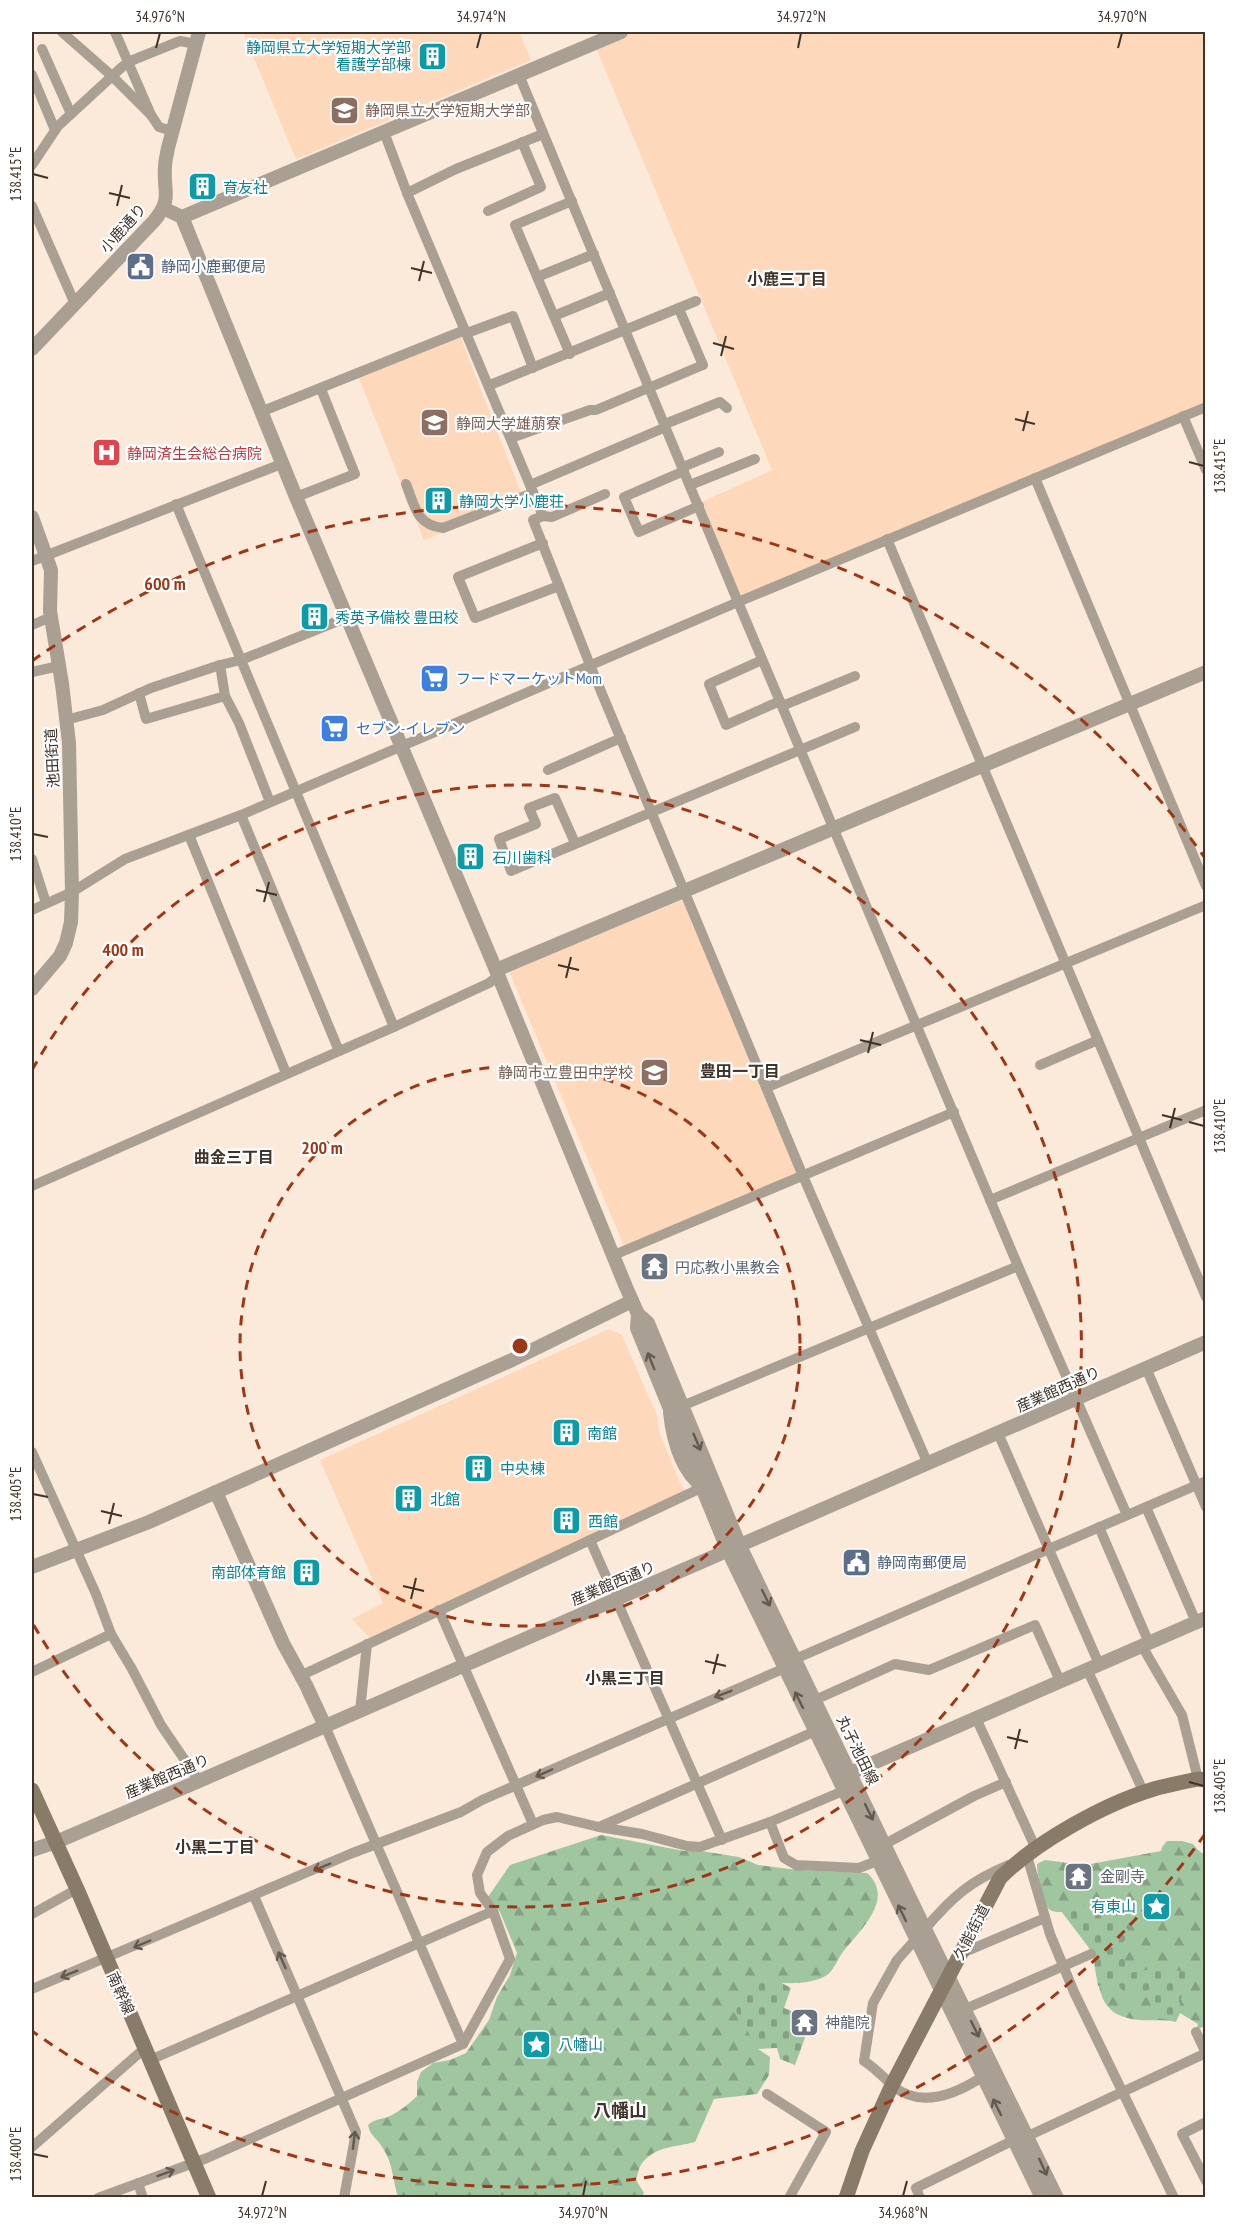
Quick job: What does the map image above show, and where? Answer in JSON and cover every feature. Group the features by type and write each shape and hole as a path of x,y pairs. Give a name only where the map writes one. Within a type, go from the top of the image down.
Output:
{"main road":[{"name":"久能街道","path":"846,2198 862,2151 892,2085 1000,1878 1026,1856 1076,1824 1144,1793 1202,1779"},
{"name":"南幹線","path":"32,1790 208,2198"}],"street":[{"path":"62,32 112,76 151,115"},
{"path":"115,32 151,115 159,127 172,131"},
{"path":"163,207 182,217 621,32"},
{"path":"32,164 55,130 128,63 180,40 197,38"},
{"name":"小鹿通り","path":"32,349 154,221 163,207 167,196 165,168 172,131 197,38"},
{"path":"42,49 71,114"},
{"path":"32,75 55,130"},
{"path":"519,75 762,660 1018,1266 1127,1515"},
{"path":"384,132 407,193 543,516"},
{"path":"407,193 456,169 543,134"},
{"path":"488,211 541,187 522,142"},
{"path":"570,354 515,225 572,201"},
{"path":"32,206 75,304"},
{"name":"丸子池田線","path":"182,217 263,411 296,497 614,1255 635,1307 637,1328 673,1405 734,1548 788,1665 821,1729 850,1773 1057,2198"},
{"path":"537,277 594,254"},
{"path":"554,316 610,293"},
{"path":"490,386 696,301"},
{"path":"511,438 590,410 596,410 703,364 679,309"},
{"path":"263,411 513,316 533,368"},
{"path":"296,497 355,474 321,389"},
{"path":"406,484 421,521 442,528 720,402 727,408"},
{"path":"32,909 72,892 125,859 241,815 887,539 1206,407"},
{"path":"1183,416 1206,470"},
{"path":"699,506 639,532 624,497 719,452"},
{"path":"690,485 754,459"},
{"path":"32,561 284,463"},
{"path":"1035,478 1206,886"},
{"path":"604,494 552,516 532,520 803,1176 928,1464"},
{"path":"176,504 394,1027"},
{"name":"池田街道","path":"32,517 51,570 51,617 69,743 72,892 71,922 66,944 60,956 32,989"},
{"path":"887,539 1206,1297"},
{"path":"543,543 458,577 476,618 559,586"},
{"path":"32,626 51,617"},
{"path":"66,720 103,710 139,693 241,660 348,617"},
{"path":"762,660 709,684 726,725 855,676"},
{"path":"220,665 225,696 239,723 270,802"},
{"path":"32,672 59,666"},
{"path":"32,1186 394,1027 489,983 497,973 833,828 1206,672"},
{"path":"139,693 146,719 225,696"},
{"path":"575,843 555,798 530,808 536,824 499,839 511,871 855,727"},
{"path":"548,770 621,738"},
{"path":"241,815 339,1051"},
{"path":"189,835 286,1073"},
{"path":"32,859 46,903"},
{"path":"768,1087 1206,905"},
{"path":"1040,1065 1098,1040"},
{"path":"990,1200 1206,1110"},
{"path":"614,1255 954,1112"},
{"path":"673,1405 868,1329 1018,1266"},
{"path":"32,1567 149,1522 635,1307"},
{"name":"産業館西通り","path":"32,1850 199,1781 1206,1342"},
{"path":"1146,1368 1201,1483 1206,1507"},
{"name":"丸子池田線","path":"673,1405 701,1488 734,1548"},
{"path":"998,1433 1048,1549 1144,1793"},
{"path":"32,1452 111,1634 161,1725 199,1781"},
{"path":"32,1989 376,1845 408,1834 446,1816 461,1812 667,1718 1201,1483"},
{"path":"300,1676 701,1488"},
{"path":"216,1492 283,1644 325,1726 463,2044"},
{"path":"98,2198 194,2163 463,2044 510,1959 493,1911 480,1893 477,1884 477,1875 487,1852 508,1836 533,1824 557,1817 700,1847 770,1822 843,1791 850,1773 1201,1620 1146,1507"},
{"path":"1099,1527 1145,1644 1182,1715 1202,1779"},
{"path":"590,1540 722,1840"},
{"path":"439,1610 533,1824"},
{"path":"815,1700 894,1664 929,1670 1035,1625 1060,1681"},
{"path":"32,1672 111,1634"},
{"path":"360,1711 367,1644"},
{"name":"丸子池田線","path":"788,1665 815,1700 821,1729 843,1791 1042,2198"},
{"path":"976,1718 1006,1782 1045,1918 1063,1965 1174,2198"},
{"path":"599,1827 821,1729"},
{"path":"770,1822 784,1858 796,1865 859,1868 877,1861 885,1844 974,1796 1006,1782"},
{"path":"925,1929 947,1903 963,1889 983,1876 1026,1856"},
{"path":"32,1914 76,1889"},
{"path":"254,1896 356,2132 344,2198"},
{"path":"32,2147 147,2054 297,1996 493,1911"},
{"path":"960,1954 1045,1918"},
{"path":"915,1940 897,1960 873,2003 864,2061 892,2085 909,2094 931,2099 944,2097 982,2077"},
{"path":"966,2009 1091,1954"},
{"path":"920,2198 916,2188 1014,2140 1028,2136 1206,2053 1196,2032"},
{"path":"767,2094 826,2132 789,2198"},
{"path":"1206,2122 1182,2134 1206,2181"},
{"path":"138,2183 143,2198"}],"shaded area":[{"name":"静岡県立大学短期大学部","path":"243,32 519,32 531,60 296,159"},
{"path":"621,32 1205,32 1205,407 743,601 702,502 772,470 594,43"},
{"name":"静岡大学雄萠寮","path":"460,336 523,498 424,540 358,376"},
{"name":"静岡市立豊田中学校","path":"685,899 799,1173 624,1246 509,971"},
{"path":"609,1329 622,1335 657,1416 659,1432 681,1485 686,1491 370,1638 352,1619 383,1603 320,1460"}],"green space":[{"path":"601,1835 684,1851 701,1851 739,1857 758,1865 798,1870 867,1873 875,1883 878,1893 876,1904 865,1925 827,1975 799,1983 749,1980 758,2049 770,2057 769,2075 757,2094 714,2099 695,2142 660,2150 648,2157 640,2166 636,2180 644,2193 642,2197 398,2197 387,2155 368,2125 373,2121 389,2117 417,2096 417,2082 421,2072 433,2063 450,2060 466,2053 489,2020 497,1997 510,1975 517,1953 500,1912 488,1897 510,1865"},
{"path":"1167,1841 1193,1844 1205,1855 1205,2026 1196,2030 1198,2024 1180,2013 1176,2022 1137,2020 1115,2013 1108,2007 1100,1991 1090,1949 1062,1912 1048,1908 1038,1873 1037,1864 1045,1860 1085,1865 1161,1851"},
{"path":"1079,1900 1092,1916 1109,1905 1132,1935 1119,1945 1129,1973 1157,1968 1187,1972 1176,2021 1151,2017 1153,1989 1129,1995 1120,1988 1118,1980 1098,1986 1092,1952 1062,1912"},
{"path":"749,1980 778,1981 791,1988 784,2008 794,2012 790,2028 806,2035 795,2065 780,2059 777,2048 758,2049 736,2011"}],"place":[{"name":"静岡県立大学短期大学部 看護学部棟","path":"432,56"},
{"name":"静岡県立大学短期大学部","path":"344,110"},
{"name":"育友社","path":"202,187"},
{"name":"静岡小鹿郵便局","path":"140,266"},
{"name":"静岡大学雄萠寮","path":"435,423"},
{"name":"静岡済生会総合病院","path":"106,453"},
{"name":"静岡大学小鹿荘","path":"438,501"},
{"name":"秀英予備校 豊田校","path":"314,617"},
{"name":"フードマーケットMom","path":"435,678"},
{"name":"セブン-イレブン","path":"335,728"},
{"name":"石川歯科","path":"471,857"},
{"name":"静岡市立豊田中学校","path":"654,1072"},
{"name":"円応教小黒教会","path":"654,1267"},
{"name":"南館","path":"566,1433"},
{"name":"中央棟","path":"479,1468"},
{"name":"北館","path":"409,1499"},
{"name":"西館","path":"567,1521"},
{"name":"静岡南郵便局","path":"856,1562"},
{"name":"南部体育館","path":"307,1572"},
{"name":"金剛寺","path":"1079,1876"},
{"name":"有東山","path":"1157,1906"},
{"name":"神龍院","path":"804,2022"},
{"name":"八幡山","path":"537,2044"}],"district":[{"name":"小鹿三丁目","path":"787,279"},
{"name":"豊田一丁目","path":"740,1071"},
{"name":"曲金三丁目","path":"234,1157"},
{"name":"小黒三丁目","path":"625,1678"},
{"name":"小黒二丁目","path":"215,1847"},
{"name":"八幡山","path":"620,2110"}]}
